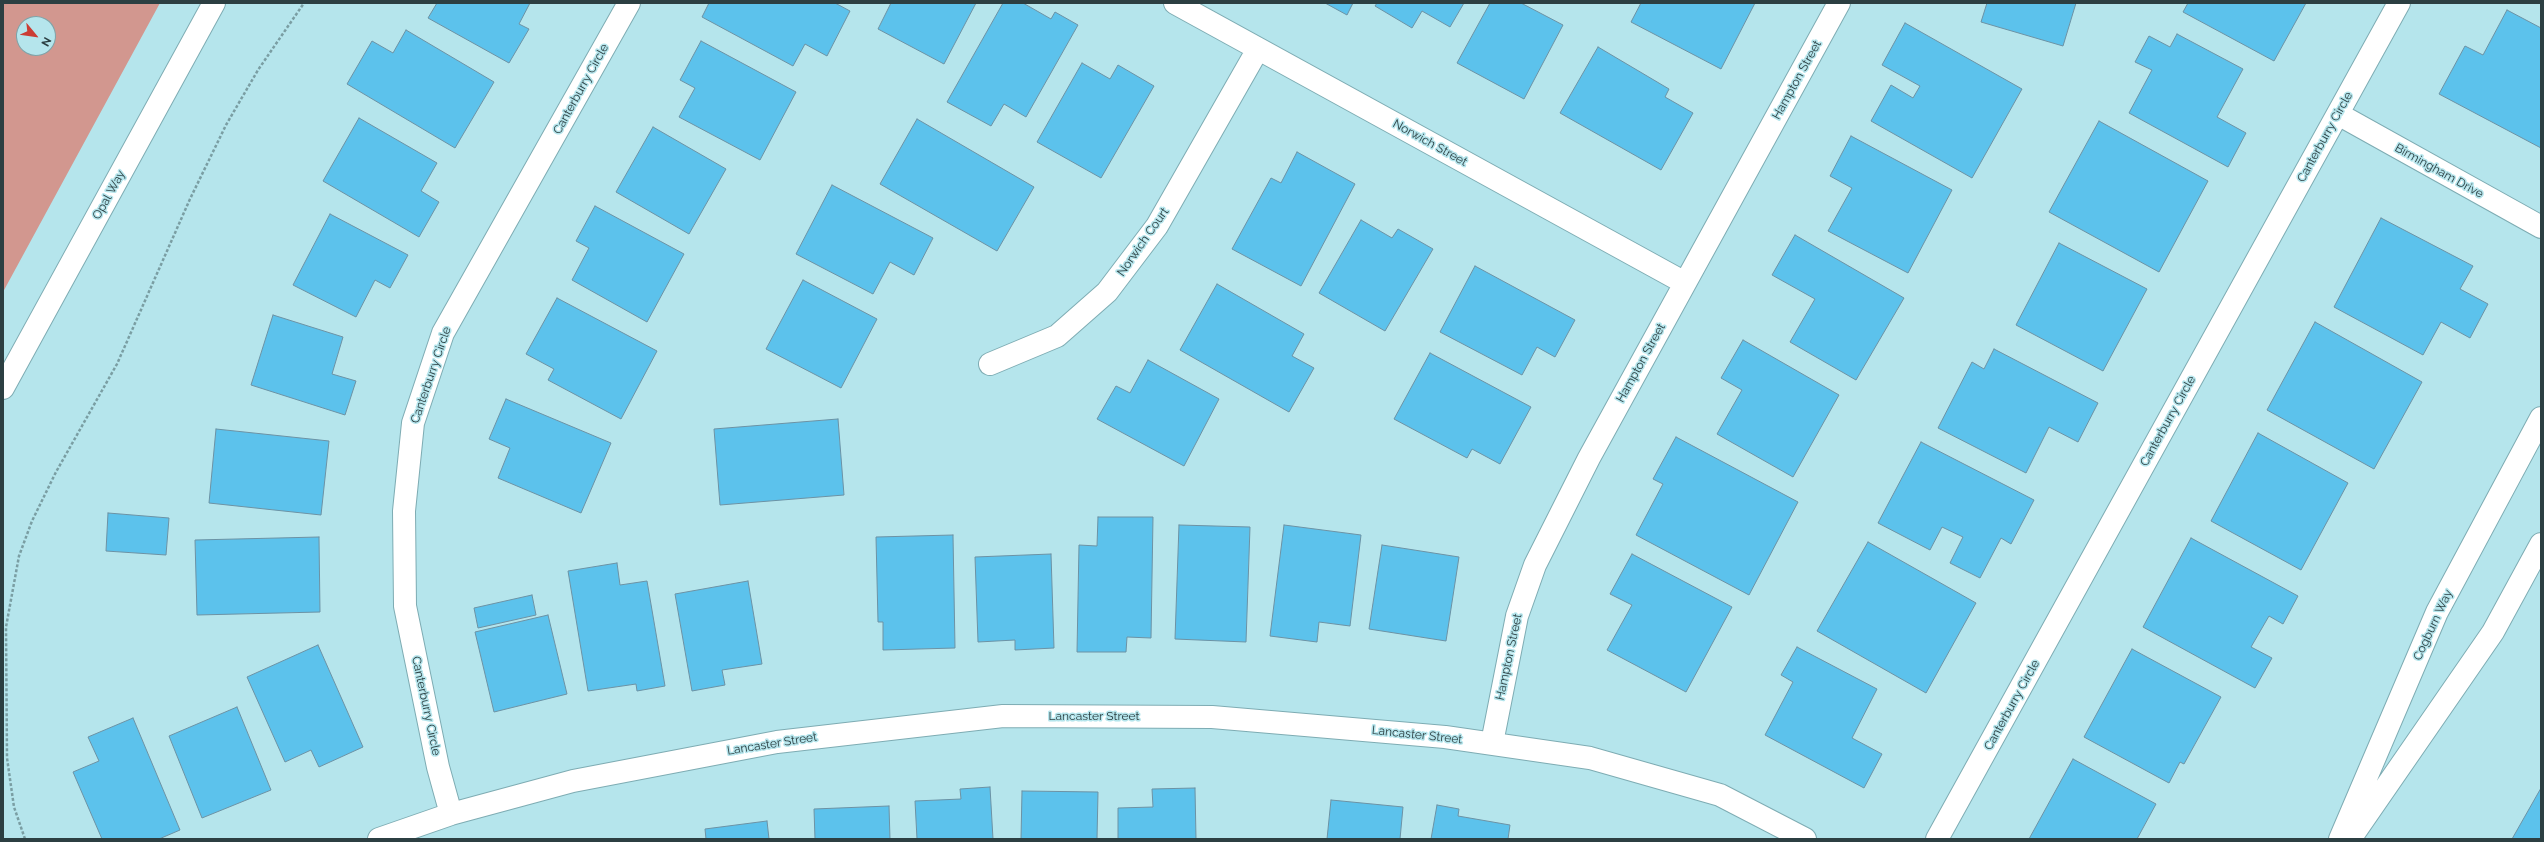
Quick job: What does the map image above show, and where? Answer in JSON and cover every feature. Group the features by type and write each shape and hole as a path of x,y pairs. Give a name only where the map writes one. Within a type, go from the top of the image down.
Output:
{"street":[{"name":"Opal Way","path":"3,388 214,3"},
{"name":"Canterburry Circle","path":"451,814 438,767 405,606 404,511 413,423 443,332 629,3"},
{"name":"Norwich Street","path":"1175,3 1684,283"},
{"name":"Hampton Street","path":"1492,743 1516,616 1535,565 1571,492 1684,283 1839,3"},
{"name":"Canterburry Circle","path":"1937,839 2399,3"},
{"name":"Norwich Court","path":"990,364 1057,336 1107,292 1156,226 1258,49"},
{"name":"Birmingham Drive","path":"2338,114 2541,227"},
{"name":"Cogburn Way","path":"2340,839 2437,612 2541,418"},
{"path":"2350,839 2493,632 2541,544"},
{"name":"Lancaster Street","path":"379,839 451,814 573,781 777,742 1003,716 1212,717 1445,737 1590,758 1720,795 1805,839"}],"path":[{"path":"25,839 14,807 7,758 6,627 19,556 32,521 56,472 117,364 190,199 226,125 258,70 304,3"}],"shaded area":[{"path":"3,3 160,3 3,292"}],"building":[{"path":"437,3 530,3 519,24 529,29 509,63 428,18"},
{"path":"709,3 835,3 850,11 827,56 805,44 793,66 702,17"},
{"path":"891,3 976,3 944,64 878,29"},
{"path":"1003,3 1023,3 1051,19 1055,12 1078,25 1026,117 1004,104 991,126 947,102"},
{"path":"1325,3 1353,3 1347,15"},
{"path":"1377,3 1464,3 1450,27 1422,11 1412,28 1375,6"},
{"path":"1490,3 1521,3 1563,25 1524,99 1457,63"},
{"path":"1641,3 1755,3 1721,69 1631,22"},
{"path":"1987,3 2076,3 2063,46 1981,22"},
{"path":"2188,3 2306,3 2274,61 2183,12"},
{"path":"2507,10 2541,28 2541,148 2439,94 2465,46 2483,55"},
{"path":"1905,23 2022,89 1972,178 1871,121 1891,85 1913,98 1920,86 1882,65"},
{"path":"406,30 494,82 455,148 347,84 372,41 393,53"},
{"path":"2177,34 2243,69 2217,117 2246,133 2228,167 2129,113 2152,70 2135,62 2149,36 2170,47"},
{"path":"701,41 796,92 760,160 679,117 695,88 680,80"},
{"path":"1598,47 1669,89 1665,97 1693,113 1661,170 1560,113"},
{"path":"1082,63 1110,79 1118,65 1154,86 1101,178 1037,142"},
{"path":"359,118 437,163 421,191 439,202 419,237 323,181"},
{"path":"917,119 1034,187 997,251 880,184"},
{"path":"2099,121 2208,181 2159,272 2049,212"},
{"path":"653,127 726,169 689,234 616,192"},
{"path":"1851,136 1952,190 1908,273 1828,231 1852,188 1830,176"},
{"path":"1297,152 1355,184 1301,286 1232,249 1271,178 1281,183"},
{"path":"832,185 933,238 914,275 890,262 873,294 796,254"},
{"path":"595,206 684,254 647,322 572,280 589,248 576,241"},
{"path":"330,214 408,255 390,288 375,280 356,317 293,285"},
{"path":"2381,218 2473,266 2460,289 2488,304 2470,338 2441,322 2423,355 2334,307"},
{"path":"1361,220 1392,238 1398,229 1433,249 1385,331 1319,293"},
{"path":"1795,235 1904,298 1856,380 1790,342 1815,299 1772,275"},
{"path":"2059,243 2147,289 2103,371 2016,325"},
{"path":"1475,266 1575,320 1555,357 1537,347 1522,375 1440,332"},
{"path":"803,280 877,319 841,388 766,349"},
{"path":"1217,284 1304,334 1292,356 1314,368 1289,412 1180,350"},
{"path":"557,298 657,351 621,419 548,380 554,369 526,354"},
{"path":"273,315 343,337 332,374 356,381 345,415 251,385"},
{"path":"2315,322 2422,382 2374,469 2267,410"},
{"path":"1743,340 1839,395 1793,477 1717,434 1742,390 1721,378"},
{"path":"1994,349 2098,403 2078,442 2049,427 2026,473 1938,428 1972,362 1984,369"},
{"path":"1430,353 1531,407 1500,464 1472,449 1467,458 1394,419"},
{"path":"1148,360 1219,399 1184,466 1097,419 1116,386 1130,393"},
{"path":"506,399 611,443 581,513 498,478 510,448 489,439"},
{"path":"838,419 844,495 720,505 714,429"},
{"path":"216,429 329,441 321,515 209,503"},
{"path":"2258,433 2348,483 2301,570 2211,521"},
{"path":"1676,437 1798,502 1749,595 1636,535 1663,484 1653,479"},
{"path":"1921,442 2034,500 2011,544 2001,538 1980,578 1950,563 1963,537 1942,527 1930,550 1878,523"},
{"path":"108,513 169,518 166,555 106,551"},
{"path":"1098,517 1153,517 1151,638 1127,637 1126,652 1077,652 1079,545 1097,546"},
{"path":"1179,525 1250,527 1246,642 1175,639"},
{"path":"1284,525 1361,535 1350,626 1319,622 1317,642 1270,636"},
{"path":"953,535 955,648 883,650 883,622 878,622 876,537"},
{"path":"319,537 320,612 197,615 195,540"},
{"path":"2191,538 2298,596 2283,624 2269,616 2251,647 2272,658 2255,688 2143,627"},
{"path":"1868,542 1976,603 1926,693 1817,631"},
{"path":"1382,545 1459,557 1446,641 1369,629"},
{"path":"1051,554 1054,648 1015,650 1015,640 978,642 975,557"},
{"path":"1632,554 1732,607 1686,692 1607,650 1632,605 1610,594"},
{"path":"617,563 620,585 647,581 665,686 637,691 636,684 588,691 568,571"},
{"path":"748,581 762,664 722,670 725,685 692,691 675,594"},
{"path":"532,595 536,615 478,628 474,608"},
{"path":"548,615 567,694 494,712 475,632"},
{"path":"318,645 363,747 319,767 311,750 285,762 247,677"},
{"path":"1797,647 1877,689 1852,738 1882,754 1864,788 1765,735 1793,682 1781,675"},
{"path":"2132,649 2221,697 2184,764 2180,762 2169,783 2084,737"},
{"path":"237,707 271,790 202,818 169,736"},
{"path":"133,718 180,830 159,839 102,839 73,772 99,761 88,737"},
{"path":"2073,759 2156,804 2137,839 2029,839"},
{"path":"990,787 993,839 917,839 915,801 961,799 960,789"},
{"path":"1195,788 1196,839 1118,839 1118,808 1153,807 1152,789"},
{"path":"2541,788 2541,839 2512,839"},
{"path":"1022,791 1098,792 1097,839 1021,839"},
{"path":"1331,800 1403,807 1400,839 1327,839"},
{"path":"1437,805 1459,809 1458,816 1510,825 1508,839 1431,839"},
{"path":"889,806 890,839 815,839 814,809"},
{"path":"767,821 769,839 706,839 705,829"}]}
